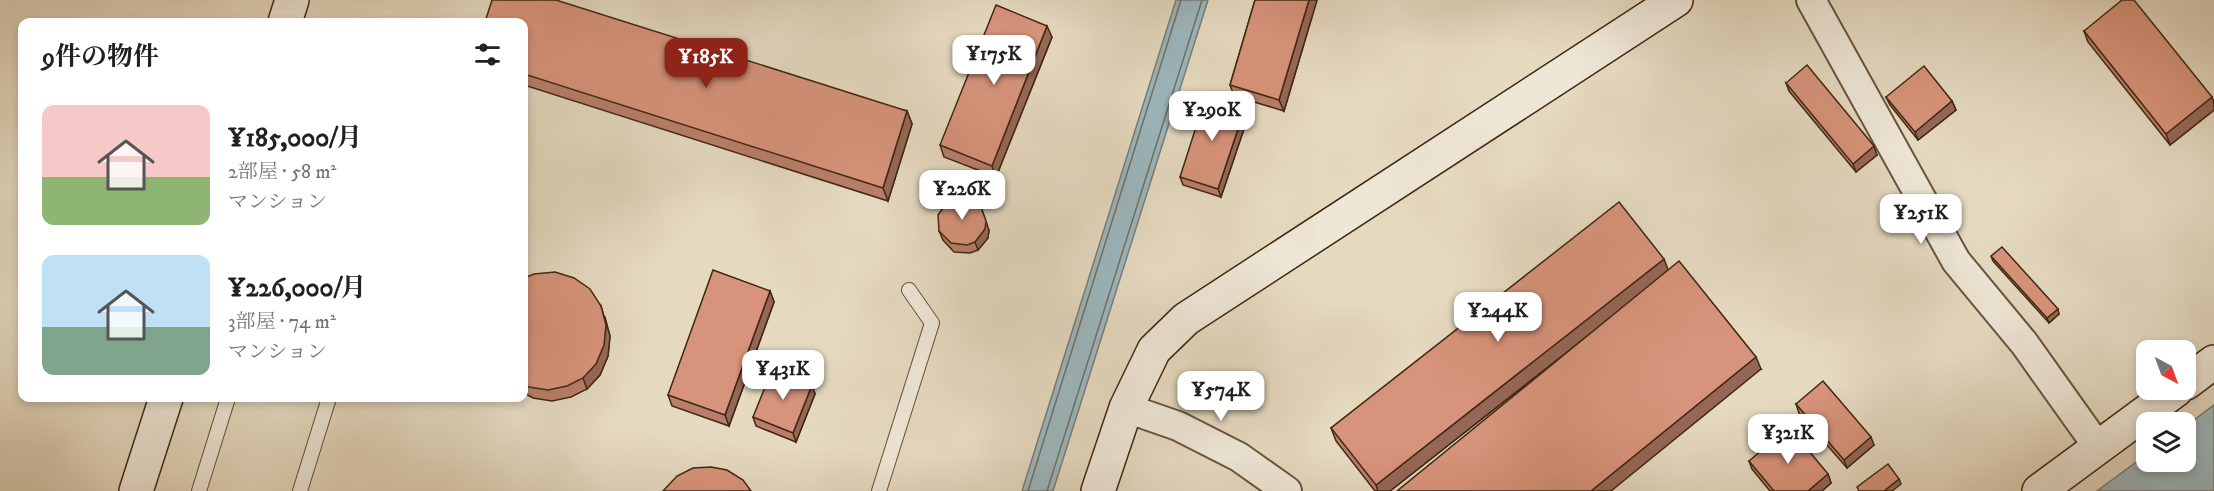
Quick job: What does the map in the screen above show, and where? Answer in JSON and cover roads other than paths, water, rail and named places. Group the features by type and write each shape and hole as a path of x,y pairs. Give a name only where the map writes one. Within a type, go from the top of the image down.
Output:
{"street":[{"path":"286,18 292,0"},
{"path":"1098,491 1126,408 1154,350 1186,319 1676,0"},
{"path":"1811,0 1956,261 2024,343 2098,447"},
{"path":"2196,376 2214,362"},
{"path":"2039,491 2162,400"},
{"path":"136,491 165,402"},
{"path":"1126,408 1178,426 1239,457 1287,491"}],"lane":[{"path":"879,491 932,323 909,290"},
{"path":"199,491 227,402"},
{"path":"300,491 328,402"}],"water":[{"path":"1176,0 1208,0 1053,491 1022,491"},
{"path":"2214,405 2214,491 2097,491 2136,462 2136,472 2196,472 2196,418"}]}
